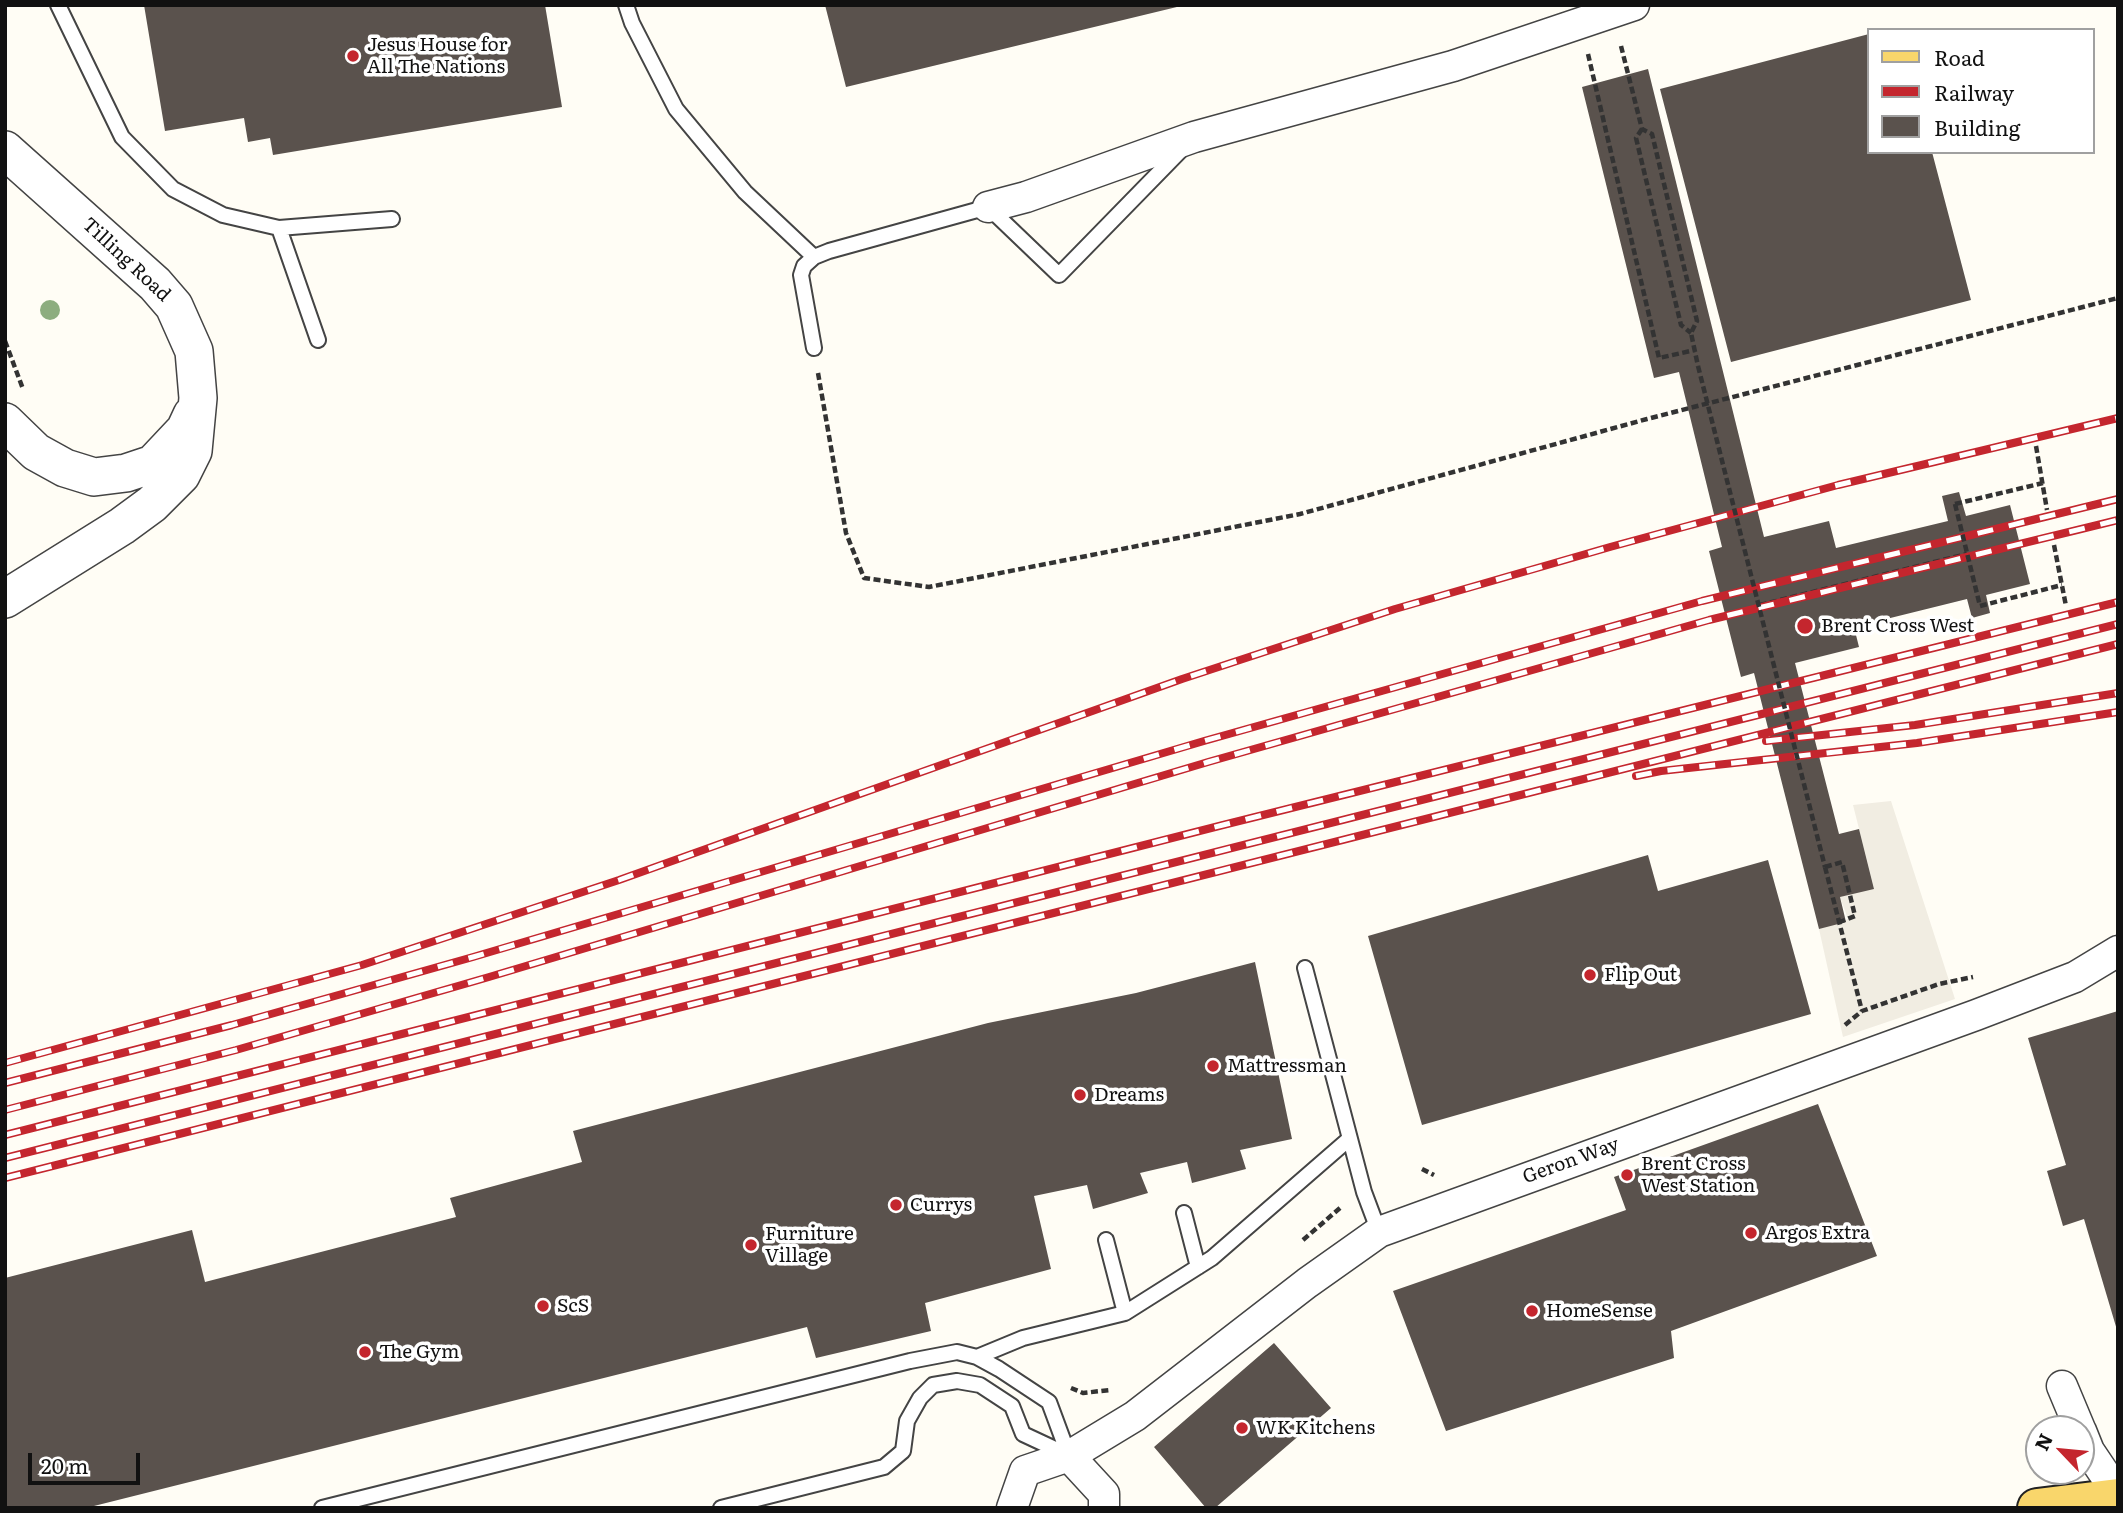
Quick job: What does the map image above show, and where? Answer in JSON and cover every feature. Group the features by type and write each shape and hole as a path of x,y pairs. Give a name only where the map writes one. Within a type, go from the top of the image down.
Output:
{"main road":[{"path":"2037,1508 2118,1497"},
{"path":"2073,1508 2118,1497"}],"street":[{"path":"988,207 1026,197 1194,137 1453,66 1623,8"},
{"name":"Tilling Road","path":"5,150 155,284 174,306 194,351 198,398 193,451 181,475 152,504 121,526 5,599"},
{"name":"Tilling Road","path":"16,411 36,452 65,468 94,477 126,473 153,464 192,418 198,398"},
{"name":"Geron Way","path":"1012,1508 1025,1471 1069,1455 1135,1416 1307,1283 1379,1232 2001,1005 2075,976 2118,951"},
{"path":"2063,1386 2075,1415"},
{"path":"1069,1455 1104,1494 1104,1508"},
{"path":"2095,1459 2118,1497"}],"lane":[{"path":"58,5 122,136 173,189 223,215 279,228 393,219"},
{"path":"626,5 632,23 676,109 745,192 814,257"},
{"path":"814,348 801,275 804,266 814,257 988,207 1059,275 1194,137"},
{"path":"279,228 318,340"},
{"path":"1306,968 1349,1139 1379,1232"},
{"path":"977,1357 1023,1338 1125,1313 1212,1258 1349,1139"},
{"path":"1184,1213 1198,1267"},
{"path":"1106,1240 1125,1313"},
{"path":"322,1508 910,1361 957,1352 977,1357 1049,1402 1069,1455"},
{"path":"721,1508 884,1467 903,1451 907,1421 920,1398 933,1385 957,1381 980,1385 991,1392 1012,1406 1023,1434 1069,1455"}],"path":[{"path":"1623,8 1642,129 1636,138 1681,325 1691,333 1862,1011"},
{"path":"1580,22 1659,358 1695,350"},
{"path":"1642,129 1652,134 1697,321 1691,333"},
{"path":"814,348 846,533 864,578 929,587 1300,514 1647,419 2118,298"},
{"path":"5,341 16,411"},
{"path":"2036,446 2047,510"},
{"path":"2043,483 1955,504 1980,606 2062,585"},
{"path":"2054,545 2066,606"},
{"path":"1760,605 1967,554"},
{"path":"1825,867 1842,862 1855,916 1840,922"},
{"path":"1841,1028 1862,1011 1939,984"}],"shaded area":[{"path":"1891,801 1955,999 1843,1037 1819,929 1848,919 1840,897 1874,888 1853,805"}],"building":[{"name":"Jesus House for All The Nations","path":"144,5 545,5 562,107 273,155 270,138 248,142 244,118 165,131"},
{"path":"825,5 1181,5 1181,6 846,87"},
{"path":"1868,34 1868,154 1933,154 1971,300 1731,362 1660,89"},
{"path":"1648,69 1764,537 1829,521 1836,548 1948,521 1942,496 1959,492 1966,516 2010,505 2030,584 1986,595 1990,613 1972,618 1967,599 1854,627 1859,647 1795,663 1839,834 1859,829 1874,889 1840,897 1846,922 1819,929 1754,673 1741,677 1709,551 1722,547 1679,372 1654,378 1582,87"},
{"name":"Flip Out","path":"1648,855 1658,891 1768,860 1811,1014 1422,1125 1368,936"},
{"path":"1255,962 1292,1139 1240,1150 1246,1169 1192,1183 1187,1162 1140,1173 1148,1193 1093,1209 1087,1185 1034,1196 1051,1269 925,1303 931,1331 816,1358 807,1327 86,1508 5,1508 5,1278 192,1230 205,1282 456,1217 450,1198 582,1162 573,1131 988,1023 1136,993"},
{"path":"2118,1011 2117,1330 2084,1219 2063,1226 2047,1171 2066,1165 2028,1038"},
{"path":"1818,1104 1877,1256 1671,1331 1674,1358 1446,1431 1393,1291 1626,1210 1614,1177"},
{"name":"WK Kitchens","path":"1274,1343 1331,1408 1215,1508 1206,1508 1154,1447"}],"railway":[{"path":"5,1063 362,965 619,880 1182,679 1395,609 1838,485 2118,418"},
{"path":"5,1083 232,1025 473,957 1204,741 1702,601 2118,499"},
{"path":"5,1110 236,1050 1208,762 1709,620 2118,520"},
{"path":"5,1135 1223,825 2118,602"},
{"path":"5,1158 2118,624"},
{"path":"5,1178 2118,644"},
{"path":"1766,741 1915,725 2118,693"},
{"path":"1636,776 1917,743 2118,712"}],"place":[{"name":"Jesus House for All The Nations","path":"353,56"},
{"name":"Brent Cross West","path":"1805,626"},
{"name":"Flip Out","path":"1590,975"},
{"name":"Mattressman","path":"1213,1066"},
{"name":"Dreams","path":"1080,1095"},
{"name":"Brent Cross West Station","path":"1627,1175"},
{"name":"Currys","path":"896,1205"},
{"name":"Argos Extra","path":"1751,1233"},
{"name":"Furniture Village","path":"751,1245"},
{"name":"ScS","path":"543,1306"},
{"name":"HomeSense","path":"1532,1311"},
{"name":"The Gym","path":"365,1352"},
{"name":"WK Kitchens","path":"1242,1428"}]}
